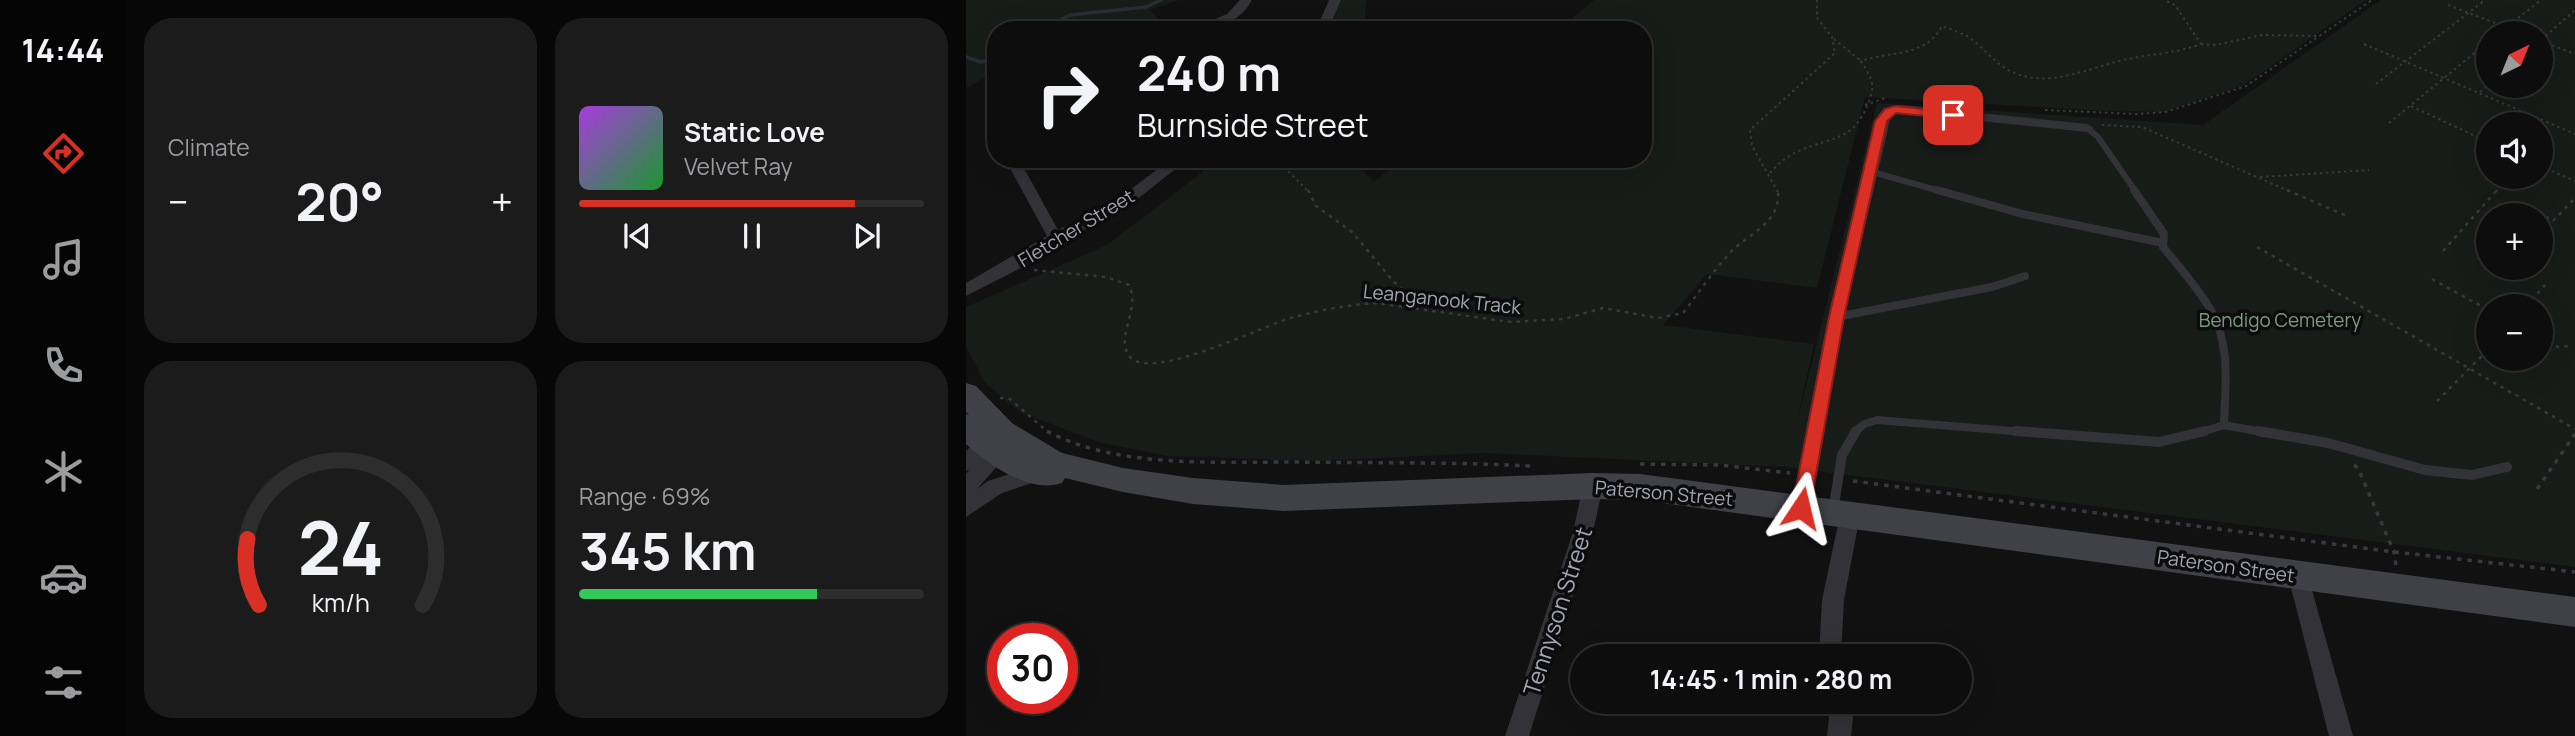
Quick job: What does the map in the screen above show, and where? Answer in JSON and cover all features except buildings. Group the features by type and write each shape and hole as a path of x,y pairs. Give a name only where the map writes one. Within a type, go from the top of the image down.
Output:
{"street":[{"path":"1219,21 1241,9 1246,0"},
{"path":"1326,21 1335,0"},
{"path":"1801,508 1836,317 1881,121 1889,111 1895,110 2087,128"},
{"path":"1017,168 1045,223 1056,237"},
{"name":"Fletcher Street","path":"966,290 1011,266 1056,237 1116,208 1169,168"},
{"path":"966,394 991,441 1040,472"},
{"path":"966,489 991,441"},
{"name":"Paterson Street","path":"991,441 1096,475 1193,491 1284,498 1593,486 1640,487 2575,612"},
{"path":"966,508 995,487 1040,472 1096,475"},
{"name":"Tennyson Street","path":"1517,736 1583,532 1593,486"},
{"path":"1830,644 1841,514"},
{"path":"2298,576 2341,736"},
{"path":"1839,736 1840,714"}],"lane":[{"path":"2087,128 2098,136 2158,224 2164,234 2163,247 2213,313 2219,328 2225,363 2224,425"},
{"path":"1869,171 2023,214 2163,243"},
{"path":"1836,317 1993,287 2025,276"},
{"path":"1841,514 1848,439 1852,432 1865,422 1891,420 2159,442 2172,441 2224,425 2328,443 2425,470 2460,475 2485,474 2507,467"}],"path":[{"path":"1770,173 1789,154 1849,132 1861,123 1865,105 1874,91 1872,79 1861,61 1832,37 1817,18 1817,0"},
{"path":"2164,0 2175,5 2201,44"},
{"path":"2043,110 2137,114 2166,112 2246,86 2372,0"},
{"path":"2375,84 2485,0"},
{"path":"2515,21 2541,0"},
{"path":"2448,5 2491,21"},
{"path":"2553,29 2575,10"},
{"path":"1861,61 1876,54 1920,49 1933,43 1942,26 1969,37 1975,45 2009,70 2038,79 2070,76 2127,59 2185,50 2201,44 2216,45 2262,35 2320,36"},
{"name":"Leanganook Track","path":"1011,266 1018,271 1039,270 1106,277 1129,285 1135,301 1124,342 1132,360 1142,365 1172,360 1271,324 1343,306 1376,303 1511,322 1564,319 1603,308 1658,318 1683,313 1729,253 1766,225 1774,214 1779,200 1778,189 1752,146 1750,131 1835,53 1832,37"},
{"path":"2364,44 2476,92"},
{"path":"2553,45 2575,54"},
{"path":"2389,123 2476,52"},
{"path":"1865,105 1883,98 1897,99"},
{"path":"2491,98 2575,134"},
{"path":"2411,106 2476,136"},
{"path":"2087,128 2101,125 2142,127 2349,217"},
{"path":"1285,168 1307,188 1316,206 1352,232 1394,282 1426,310"},
{"path":"2257,177 2369,170"},
{"path":"2553,171 2575,181"},
{"path":"2443,251 2498,189"},
{"path":"2553,221 2575,198"},
{"path":"2257,247 2575,432 2538,489"},
{"path":"2432,279 2476,303"},
{"path":"2537,294 2545,285"},
{"path":"2553,345 2558,348 2568,346"},
{"path":"2437,401 2476,364"},
{"path":"2328,443 2358,468 2394,552 2402,590"}],"green space":[{"path":"966,0 1178,0 1150,10 1160,21 987,21 987,77 966,88"},
{"path":"1340,0 1366,0 1365,21 1333,21"},
{"name":"Bendigo Cemetery","path":"1594,0 2366,0 2244,85 2164,112 1865,97 1817,288 1707,274 1663,325 1814,344 1795,430 1877,103 2203,125 2381,0 2575,0 2575,567 1786,467 1484,453 1315,461 1167,456 1098,442 1020,412 985,383 966,346 966,307 1107,245 1206,168 1361,168 1374,182 1391,168 1652,168 1652,21 1569,21"}],"waterway":[{"path":"1058,21 1070,15 1146,7 1161,0"},
{"path":"966,57 981,62 987,60"}],"route":[{"path":"1801,508 1836,317 1881,121 1889,111 1902,109 1953,115"}]}
